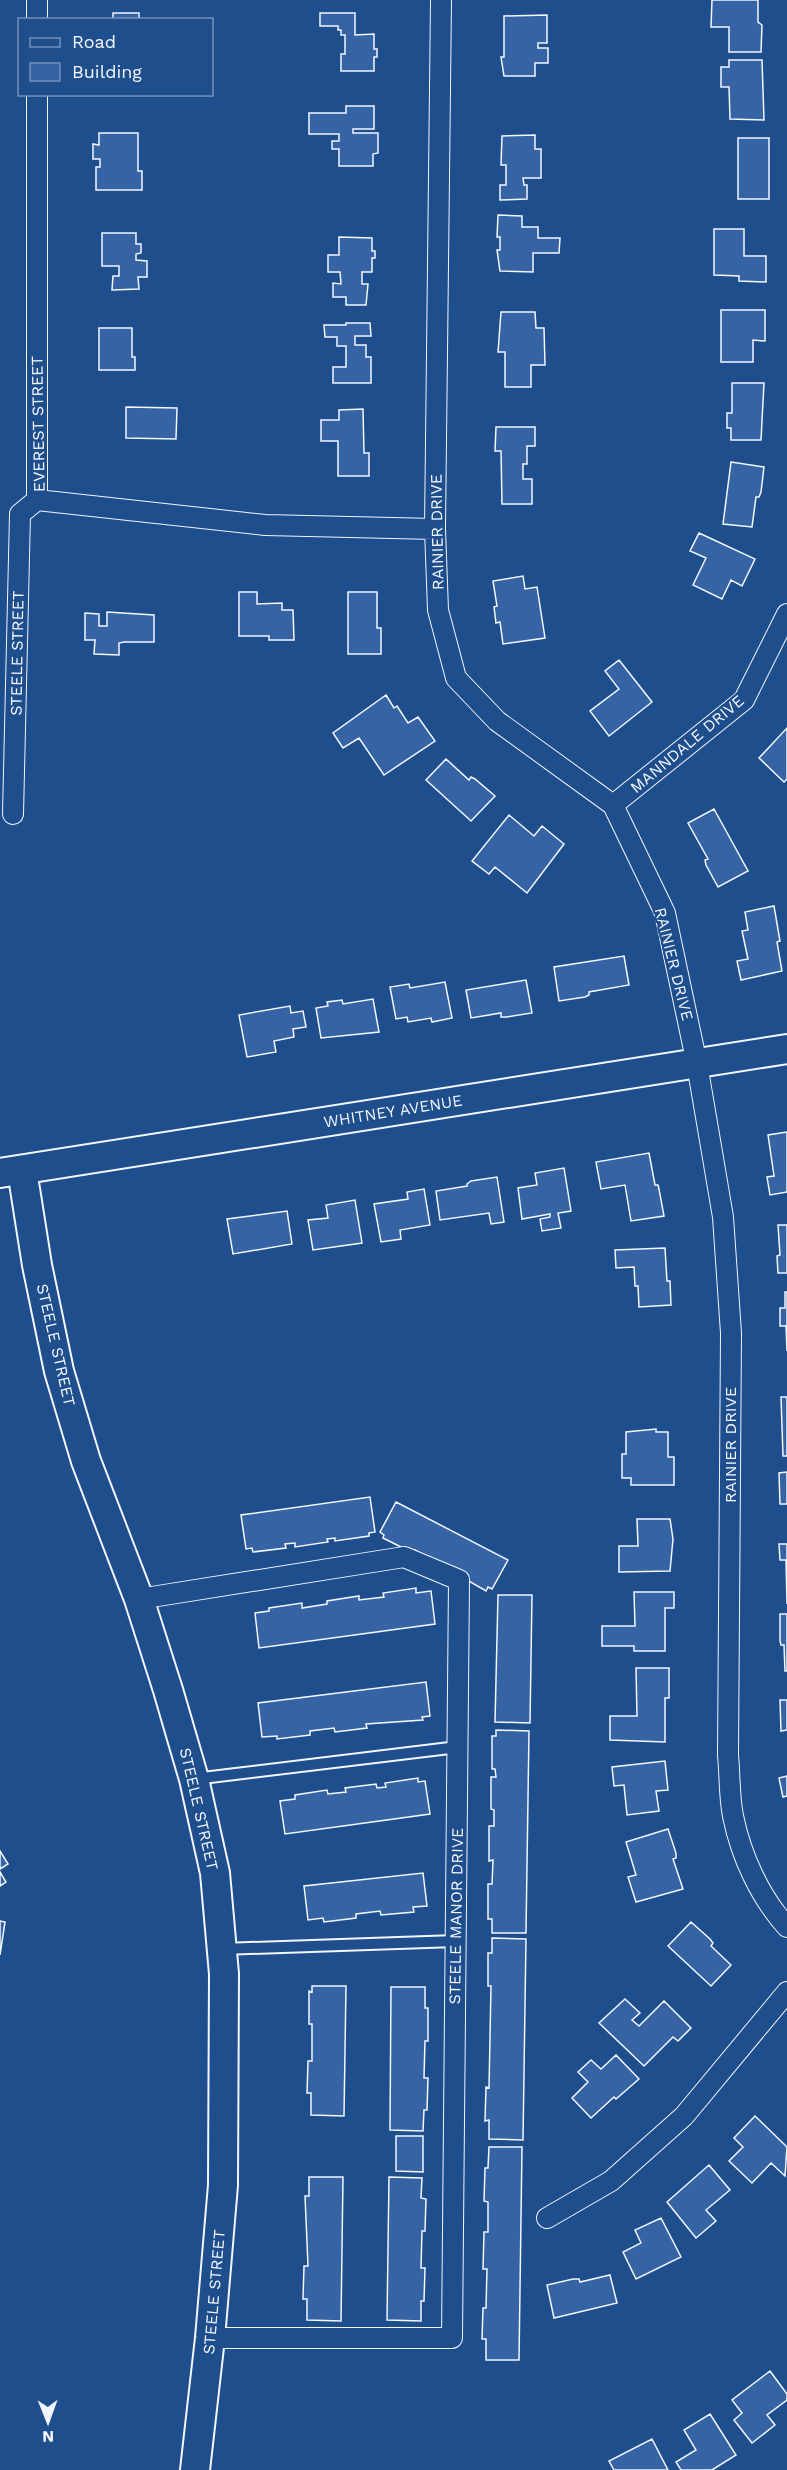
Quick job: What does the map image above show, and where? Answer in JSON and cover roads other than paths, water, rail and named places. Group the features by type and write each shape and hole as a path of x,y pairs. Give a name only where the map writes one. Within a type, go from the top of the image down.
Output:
{"street":[{"path":"37,0 37,18"},
{"name":"RAINIER DRIVE","path":"441,0 435,529 438,610 456,678 497,721 613,805 665,913 697,1064 723,1217 731,1333 728,1755 733,1815 749,1868 774,1912 787,1927"},
{"name":"EVEREST STREET","path":"37,96 38,500 265,525 435,529"},
{"name":"STEELE STREET","path":"13,814 8,725 20,514 38,500"},
{"name":"MANNDALE DRIVE","path":"613,805 744,700 787,614"},
{"name":"WHITNEY AVENUE","path":"11,1171 787,1049"},
{"name":"STEELE STREET","path":"11,1171 38,1265 59,1371 86,1461 139,1599 194,1779 215,1873 224,1974 223,2185 210,2338 195,2470"},
{"name":"STEELE MANOR DRIVE","path":"139,1599 404,1557 459,1580 452,2338 210,2338"},
{"path":"547,2218 610,2181 684,2116 787,1992"}],"lane":[{"path":"194,1779 458,1747"},
{"path":"222,1949 456,1941"}]}
